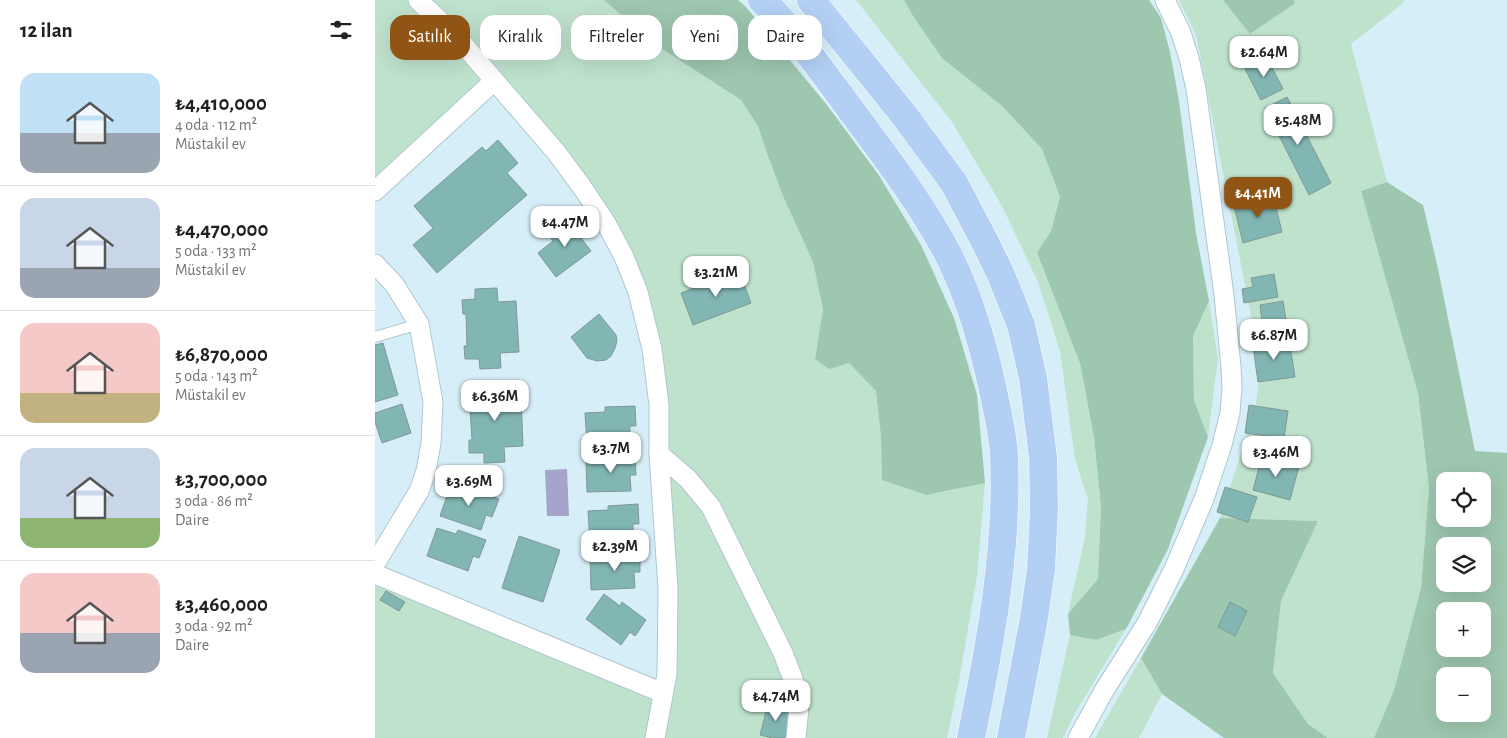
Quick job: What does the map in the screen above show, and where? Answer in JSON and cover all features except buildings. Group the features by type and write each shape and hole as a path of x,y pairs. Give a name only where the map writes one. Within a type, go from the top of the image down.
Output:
{"main road":[{"path":"762,0 795,37 891,164 949,256 977,324 988,366 1004,453 1005,499 996,604 971,738"},
{"path":"811,0 928,146 954,183 1001,275 1021,324 1033,378 1043,457 1044,509 1041,570 1035,615 1011,738"}],"street":[{"path":"418,0 457,37 556,152 582,186 606,223 624,257 638,292 652,349 659,405 659,454 669,589 667,674 655,738"},
{"path":"827,0 833,26"},
{"path":"1078,738 1105,689 1147,623 1174,569 1203,499 1222,445 1230,413 1232,388 1230,349 1196,89 1181,33 1165,0"},
{"path":"375,190 494,81"},
{"path":"375,264 394,284 419,324 433,402 431,443 419,491 375,564"},
{"path":"659,454 688,480 711,507 783,653 793,679 799,707 796,738"},
{"path":"375,574 663,693"}],"lane":[{"path":"375,337 419,324"}],"green space":[{"path":"375,0 604,0 621,15 571,15 571,60 662,60 662,49 672,55 672,60 679,60 741,100 758,126 783,196 813,262 823,309 815,359 849,363 876,391 881,437 882,480 934,494 985,483 977,576 947,738 375,738 375,574 662,693 659,405 624,257 494,81 375,191"},
{"path":"604,0 738,0 752,15 748,15 748,60 790,60 827,105 878,174 921,245 954,318 977,395 985,483 927,495 882,480 881,437 876,391 849,363 829,369 815,359 823,309 813,262 783,196 758,126 741,100 679,60 738,60 738,15 672,15 672,55 662,49 662,15 621,15"},
{"path":"856,0 904,0 913,16 1042,149 1060,197 1051,231 1037,254 1080,363 1094,437 1101,507 1098,579 1068,614 1085,537 1088,499 1075,459 1060,351 1038,282 1002,206 952,122"},
{"path":"904,0 1149,0 1161,18 1170,52 1179,101 1196,233 1209,301 1193,336 1194,400 1208,437 1168,549 1126,629 1096,640 1070,635 1068,614 1098,579 1101,507 1094,437 1080,363 1037,253 1051,231 1060,197 1042,149 1001,105 942,58"},
{"path":"1179,0 1223,0 1250,34 1293,4 1294,0 1404,0 1402,4 1351,44 1387,182 1361,191 1418,393 1429,489 1421,588 1394,690 1374,738 1328,738 1308,724 1273,673 1281,601 1318,521 1220,518 1255,410 1261,367 1196,35"},
{"path":"1223,0 1294,0 1294,4 1250,34"},
{"path":"1387,182 1423,205 1475,451 1507,453 1507,738 1374,738 1394,690 1421,588 1429,489 1418,393 1361,191"},
{"path":"1209,301 1218,359 1208,437 1194,400 1193,336"},
{"path":"1220,518 1318,521 1281,601 1273,673 1308,724 1328,738 1224,738 1162,694 1141,658"},
{"path":"1126,629 1075,713 1063,738 1047,738 1070,635 1096,640"},
{"path":"1141,658 1162,694 1139,738 1095,738"}],"water":[{"path":"567,469 569,516 547,516 545,470"}]}
